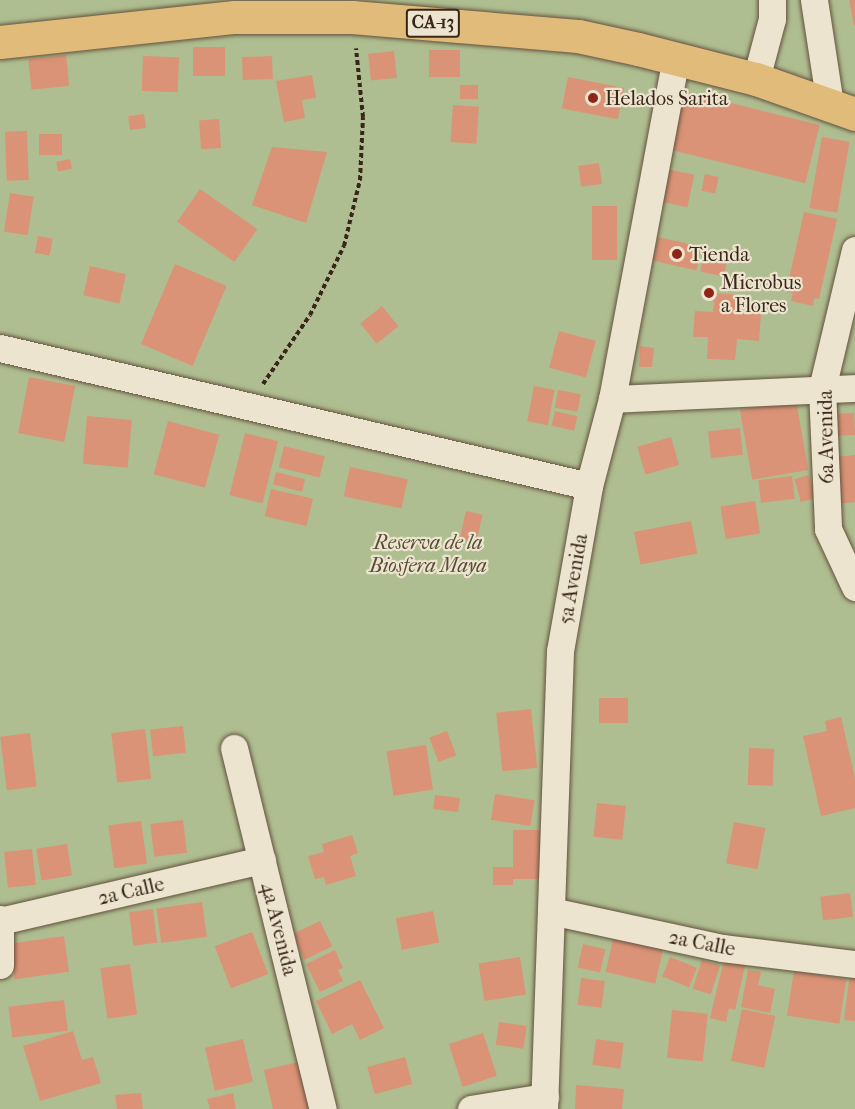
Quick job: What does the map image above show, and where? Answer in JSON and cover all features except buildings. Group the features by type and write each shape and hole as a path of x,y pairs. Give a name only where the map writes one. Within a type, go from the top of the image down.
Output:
{"highway":[{"name":"CA-13","path":"0,42 236,8 352,17 578,36 756,79 842,109"}],"street":[{"path":"756,79 772,19 772,0"},
{"path":"814,0 842,109"},
{"name":"5a Avenida","path":"544,1103 560,651 588,486 612,399 676,58"},
{"name":"6a Avenida","path":"855,250 822,389 828,529 855,587"},
{"path":"0,348 588,486"},
{"path":"612,399 855,388"},
{"name":"4a Avenida","path":"234,748 323,1109"},
{"name":"2a Calle","path":"0,920 262,860"},
{"name":"2a Calle","path":"551,911 722,948 855,964"},
{"path":"0,920 0,965"},
{"path":"471,1109 544,1103"}],"path":[{"path":"250,405 310,315 344,246 360,180 363,117 352,17"}],"green space":[{"name":"Reserva de la Biosfera Maya","path":"0,0 855,0 855,1109 0,1109"}],"place":[{"name":"Helados Sarita","path":"593,98"},
{"name":"Tienda","path":"677,254"},
{"name":"Microbus a Flores","path":"709,293"}]}
